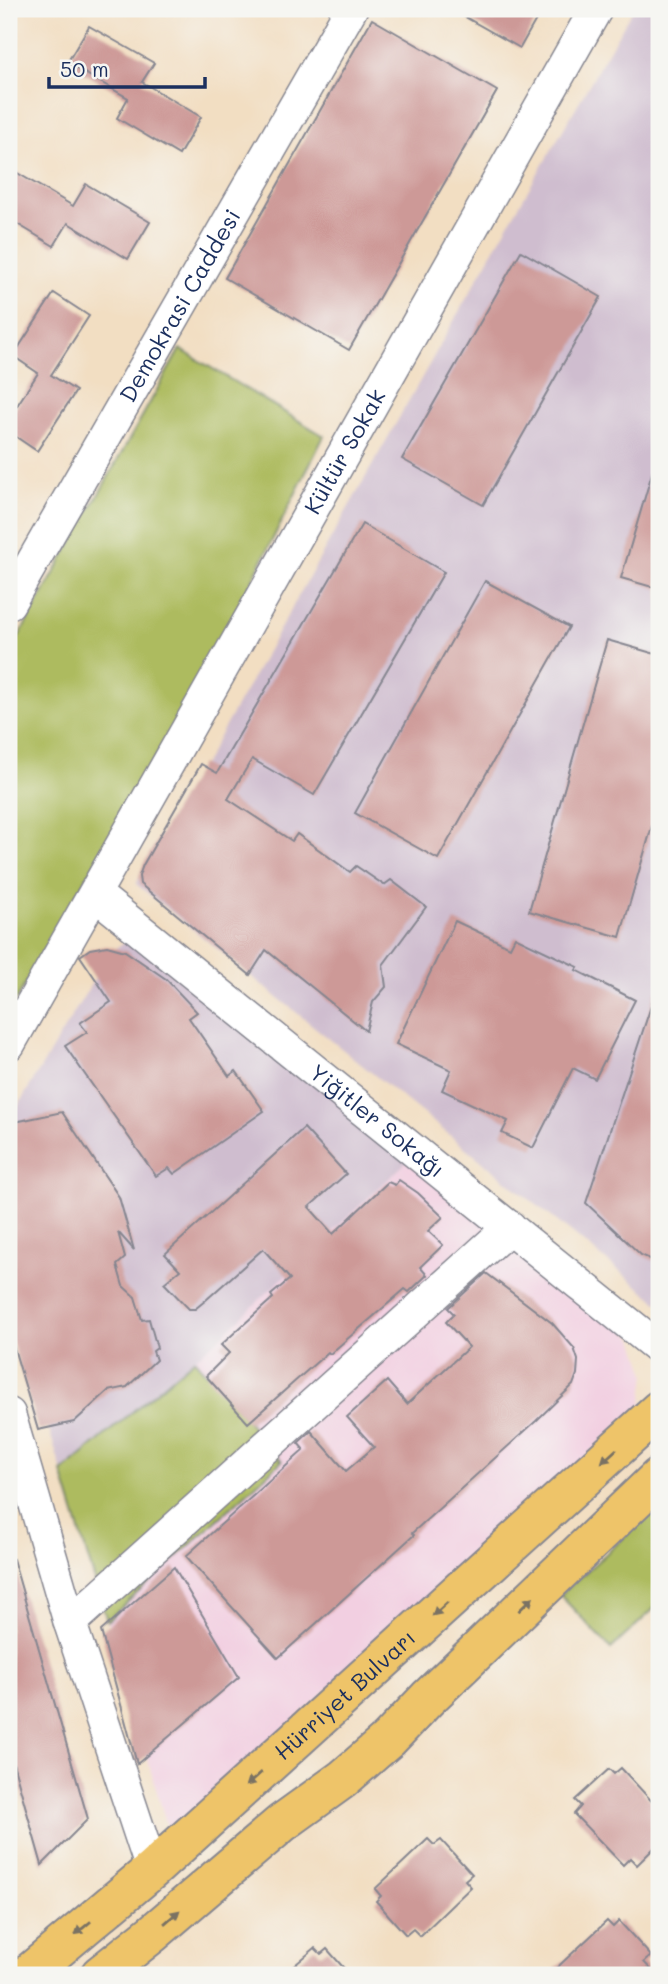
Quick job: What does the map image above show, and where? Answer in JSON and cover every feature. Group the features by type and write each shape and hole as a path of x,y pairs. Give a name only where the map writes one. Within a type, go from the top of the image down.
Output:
{"main road":[{"name":"Hürriyet Bulvarı","path":"27,1975 152,1870 659,1410"},
{"path":"100,1975 282,1823 343,1779 389,1739 428,1698 659,1477"},
{"path":"392,1652 377,1686 385,1703 394,1707 407,1707 428,1698"},
{"path":"326,1713 352,1722 361,1737 358,1756 343,1779"}],"street":[{"name":"Demokrasi Caddesi","path":"9,603 351,9"},
{"name":"Kültür Sokak","path":"9,1044 596,9"},
{"name":"Yiğitler Sokağı","path":"95,894 659,1348"},
{"path":"71,1623 510,1227"},
{"path":"9,1414 71,1623 152,1870"}],"shaded area":[{"path":"633,9 659,9 659,1303 136,884 513,216"},
{"path":"128,939 417,1152 218,1339 62,1472 9,1298 9,1121 102,966 112,951"},
{"path":"417,1152 634,1338 646,1374 642,1405 169,1833 107,1621 282,1461 194,1359"}],"green space":[{"path":"180,349 324,436 246,593 163,746 9,1012 9,654"},
{"path":"194,1359 282,1461 107,1621 62,1472"},
{"path":"659,1506 659,1604 611,1649 560,1595"}],"building":[{"path":"451,9 542,9 520,48"},
{"path":"372,19 497,91 349,350 225,278"},
{"path":"89,26 154,63 142,82 201,117 179,155 117,118 128,98 67,63"},
{"path":"9,168 73,206 86,184 150,222 128,259 68,223 54,246 9,219"},
{"path":"521,251 601,297 483,505 402,459"},
{"path":"54,293 89,316 51,375 76,391 37,451 9,432 9,418 38,373 13,356"},
{"path":"655,463 659,463 659,589 621,578"},
{"path":"362,524 444,572 314,795 252,759 228,799 292,841 297,834 350,872 356,866 384,885 391,880 426,907 383,965 386,987 373,1002 366,1031 266,950 250,975 140,884 139,876 201,764 217,773"},
{"path":"485,581 569,627 438,859 355,813"},
{"path":"607,640 659,655 659,802 620,937 529,911"},
{"path":"455,921 510,947 515,937 578,967 576,970 635,1000 595,1079 573,1068 533,1148 502,1133 508,1121 442,1090 451,1070 396,1044"},
{"path":"107,946 125,951 166,979 197,1012 189,1018 229,1076 236,1071 264,1111 174,1174 169,1168 156,1176 65,1046 87,1032 80,1023 111,1002 80,956 90,949"},
{"path":"656,991 659,992 659,1263 641,1255 586,1203"},
{"path":"62,1112 119,1197 134,1250 118,1232 125,1258 117,1265 123,1286 135,1297 142,1320 149,1319 157,1348 153,1351 156,1360 127,1387 108,1391 74,1422 38,1430 9,1331 9,1133 15,1122"},
{"path":"304,1128 346,1174 309,1207 333,1234 388,1182 395,1185 399,1180 418,1193 443,1217 428,1231 443,1245 420,1267 427,1275 409,1292 405,1289 248,1423 206,1376 229,1353 221,1345 290,1279 263,1249 195,1309 189,1309 164,1283 180,1270 165,1254"},
{"path":"486,1273 552,1323 574,1348 578,1360 573,1385 278,1658 186,1556 304,1450 298,1443 311,1431 346,1471 374,1447 347,1417 387,1381 407,1404 469,1347 446,1322 454,1314 448,1308"},
{"path":"13,1559 88,1819 42,1865 9,1749 9,1560"},
{"path":"174,1567 239,1677 137,1764 101,1631"},
{"path":"621,1768 659,1809 659,1843 637,1865 630,1858 623,1865 574,1814 581,1806 575,1800 609,1769 614,1774"},
{"path":"428,1839 434,1845 441,1840 472,1874 465,1880 471,1887 420,1936 413,1929 406,1935 376,1901 381,1896 375,1889"},
{"path":"607,1921 613,1927 619,1921 651,1956 644,1962 656,1975 549,1975"},
{"path":"315,1948 321,1954 327,1949 350,1975 283,1975"}]}
